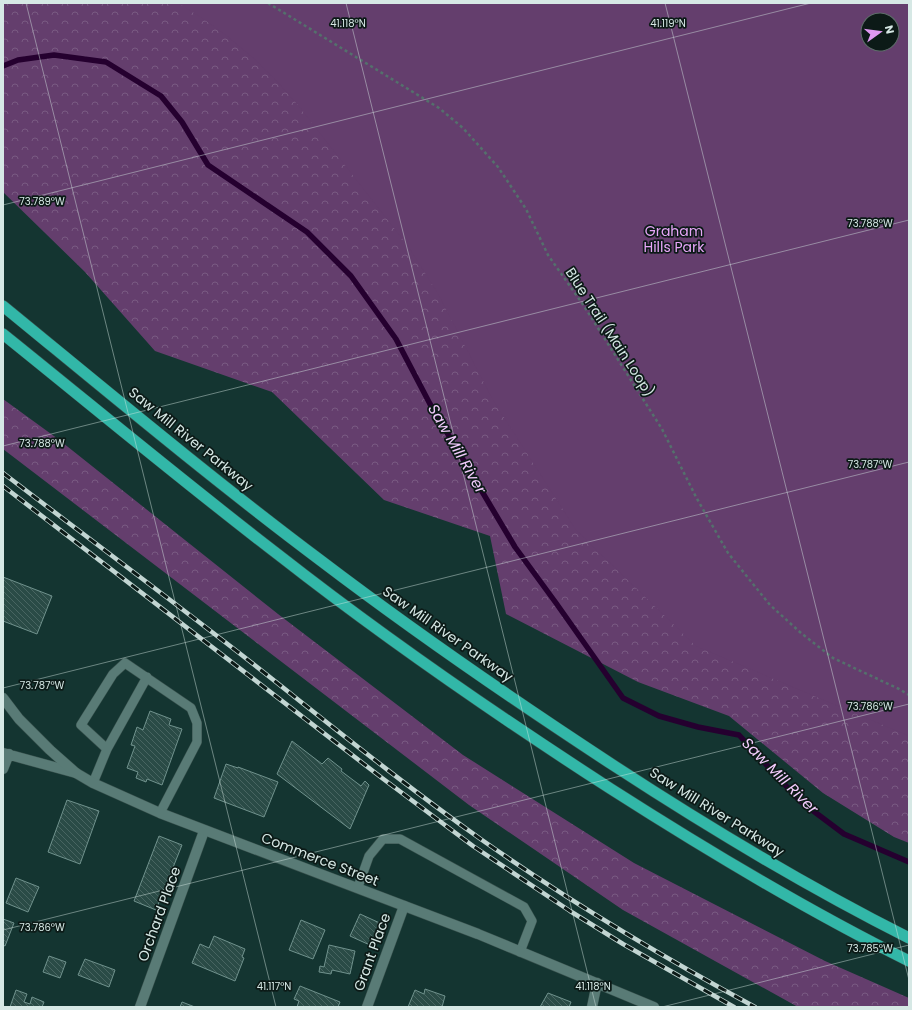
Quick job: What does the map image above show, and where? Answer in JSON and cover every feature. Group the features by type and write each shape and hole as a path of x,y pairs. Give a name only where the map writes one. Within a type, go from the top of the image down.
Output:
{"highway":[{"name":"Saw Mill River Parkway","path":"3,306 318,559 484,679 625,773 740,845 828,896 909,938"},
{"path":"3,334 279,556 360,617 471,696 584,772 711,852 817,913 909,961"}],"main road":[{"name":"Commerce Street","path":"3,698 19,718 50,750 76,774 92,783 204,831 358,888 654,1007"},
{"path":"3,769 6,754 76,774"},
{"name":"Orchard Place","path":"140,1007 204,831"},
{"name":"Grant Place","path":"367,1007 404,906"},
{"path":"592,1007 597,983"}],"lane":[{"path":"107,749 81,725 113,674 125,662 191,708 197,723 197,742 160,813"},
{"path":"92,783 107,749 147,677"},
{"path":"358,888 369,856 383,839 400,839 524,907 532,921 520,952"}],"path":[{"name":"Blue Trail (Main Loop)","path":"268,3 439,108 463,128 498,167 526,209 548,255 584,306 662,429 696,497 728,553 770,605 801,633 833,658 909,695"}],"green space":[{"name":"Graham Hills Park","path":"3,3 909,3 909,843 894,837 823,793 729,716 638,682 506,614 490,536 384,500 272,392 155,351 85,272 3,192"},
{"name":"Graham Hills Park","path":"178,3 909,3 909,736 696,646 576,530 493,400 437,292 408,246 298,105 274,78 227,36"},
{"path":"3,399 58,439 278,614 463,755 634,863 825,961 909,998 909,1007 798,1007 623,910 469,805 3,449"}],"building":[{"path":"3,577 52,596 37,634 3,621"},
{"path":"150,711 171,719 169,725 182,729 162,785 147,779 146,782 136,778 138,772 127,768 135,746 131,745 137,727 143,730"},
{"path":"292,741 322,764 328,758 342,769 341,771 361,786 365,781 369,785 350,829 277,774"},
{"path":"226,764 278,782 264,817 214,798"},
{"path":"67,800 99,811 80,864 48,852"},
{"path":"159,836 182,845 156,910 134,901"},
{"path":"16,878 39,887 28,912 6,903"},
{"path":"360,914 382,924 372,946 350,936"},
{"path":"3,919 14,923 5,946 3,945"},
{"path":"301,920 325,930 313,959 289,950"},
{"path":"214,936 245,949 242,957 244,958 235,981 192,963 200,944 209,948"},
{"path":"329,945 355,951 350,974 332,970 331,974 319,972 320,966 324,967"},
{"path":"49,956 66,962 60,978 43,972"},
{"path":"85,959 115,970 109,987 78,975"},
{"path":"300,986 340,1002 338,1007 297,1007 299,1001 294,999"},
{"path":"425,989 445,996 442,1007 408,1007 415,990 424,994"},
{"path":"16,990 27,994 24,1002 30,1004 32,997 44,1002 42,1007 10,1007"},
{"path":"548,993 571,1002 569,1007 540,1007"},
{"path":"182,1002 195,1007 180,1007"}],"waterway":[{"name":"Saw Mill River","path":"3,66 18,60 54,55 106,62 161,96 182,122 208,165 307,232 351,276 396,339 430,404 515,547 623,698 659,716 698,727 739,735 800,801 844,834 909,862"}],"railway":[{"path":"3,473 213,633 391,773 451,818 548,885 685,968 755,1007"},
{"path":"3,486 382,778 473,846 570,911 623,944 734,1007"}]}
